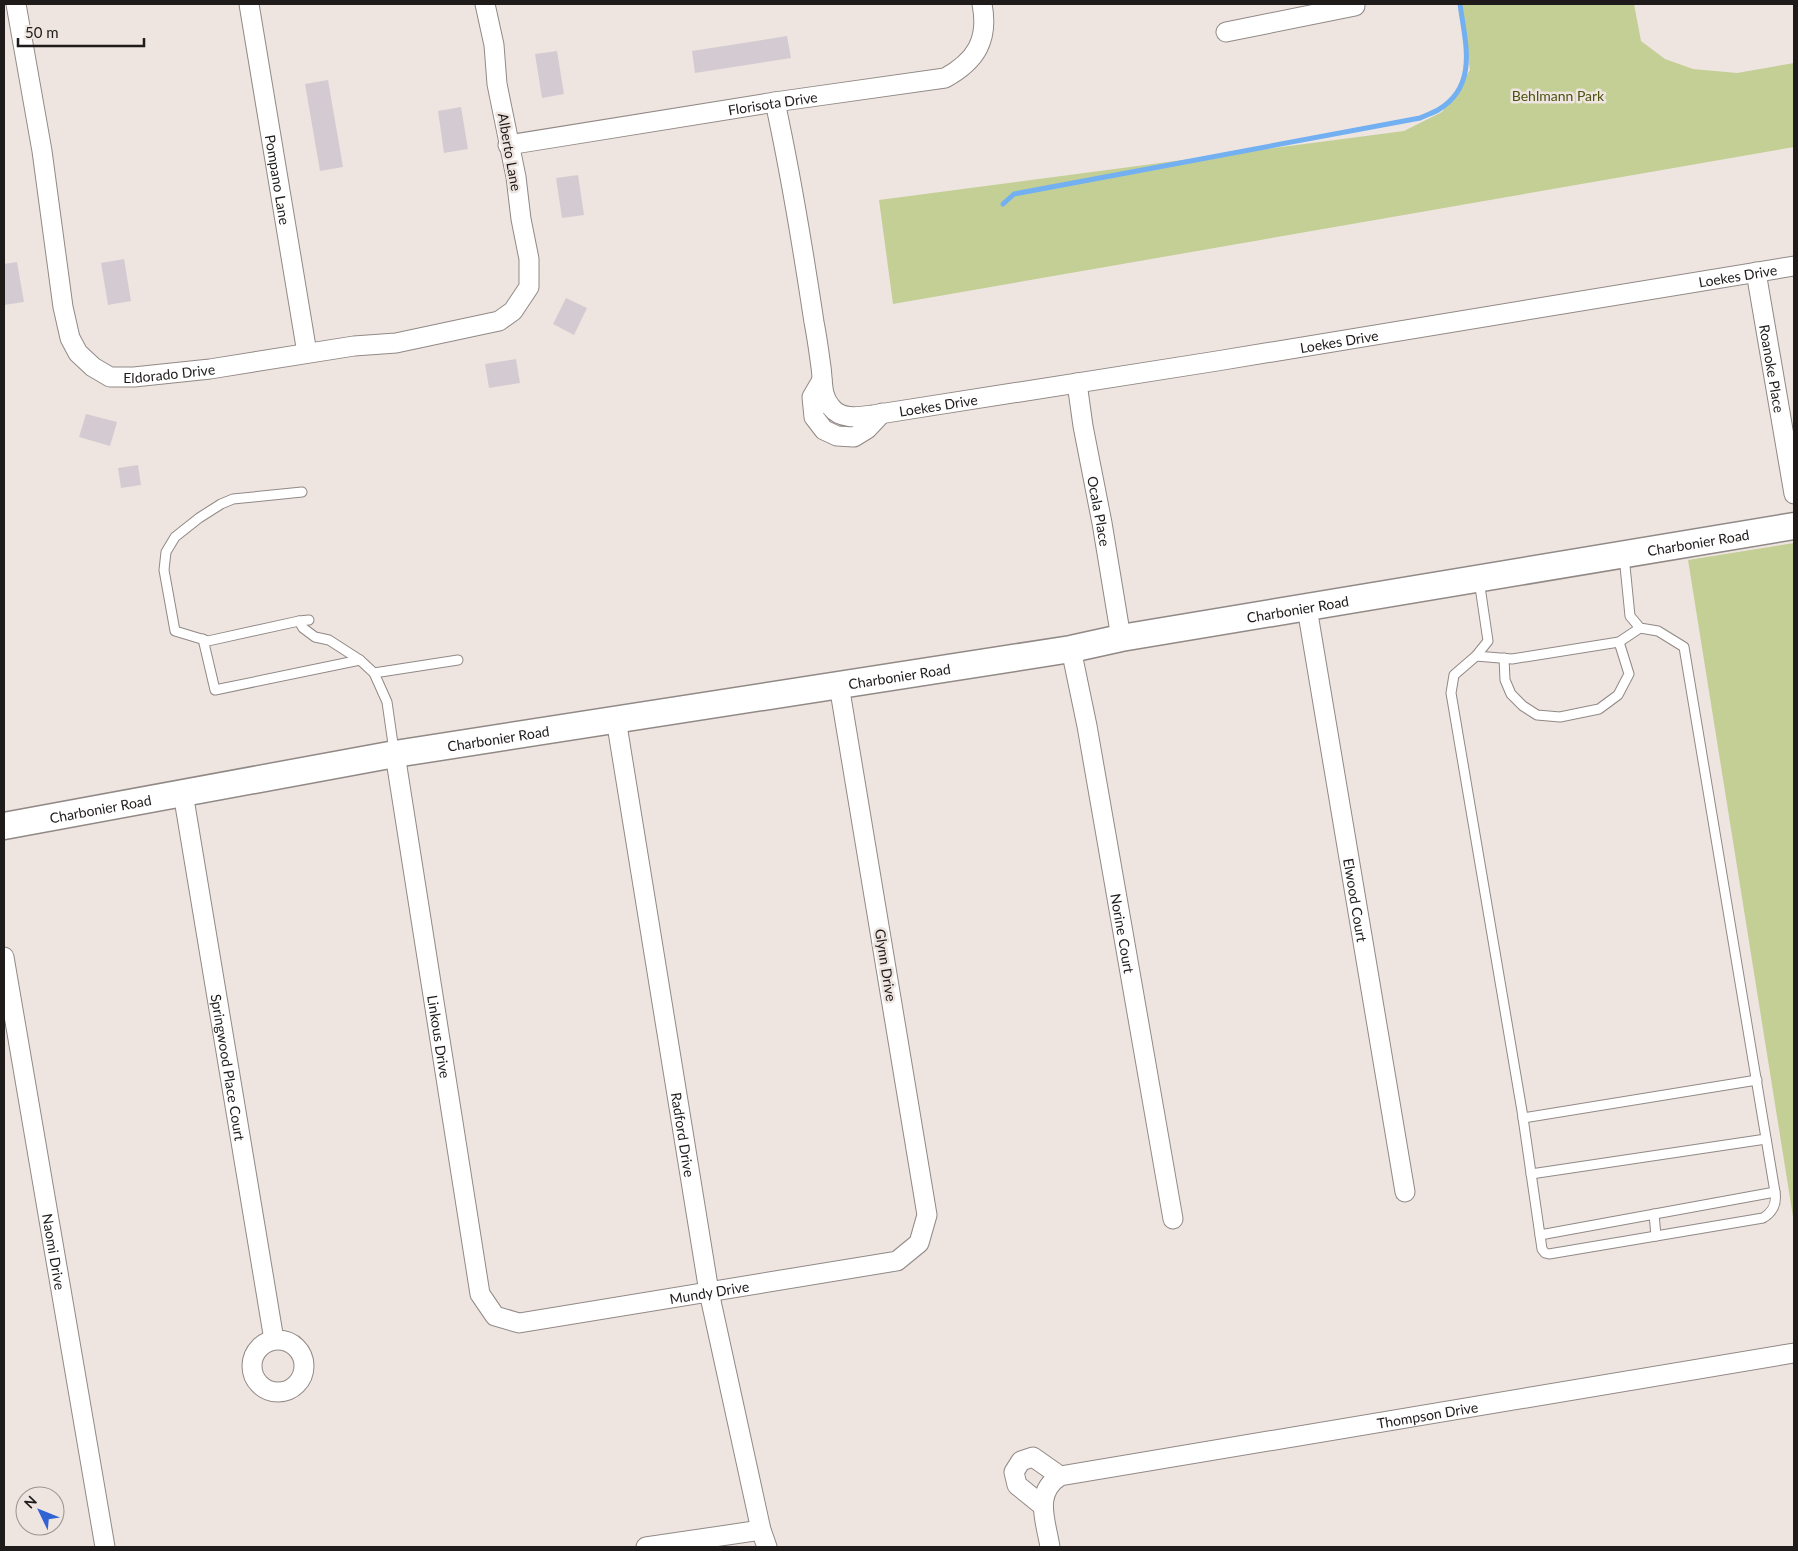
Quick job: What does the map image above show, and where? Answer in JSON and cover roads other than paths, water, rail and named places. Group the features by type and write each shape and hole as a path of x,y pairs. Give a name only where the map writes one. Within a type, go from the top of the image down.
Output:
{"main road":[{"name":"Charbonier Road","path":"4,826 395,754 758,696 1071,649 1121,638 1794,526"}],"street":[{"name":"Eldorado Drive","path":"16,4 42,151 63,307 70,338 78,353 93,367 110,377 134,377 210,369 354,346 396,343 499,320 513,310 522,300"},
{"name":"Pompano Lane","path":"249,4 308,353"},
{"name":"Alberto Lane","path":"485,4 494,45 497,84 529,259 528,287 522,300"},
{"name":"Florisota Drive","path":"508,145 775,102 944,78 961,69 979,49 985,17 982,4"},
{"path":"1226,32 1355,6 1355,4"},
{"name":"Loekes Drive","path":"775,102 792,191 826,401 841,416 854,417 882,414 1794,266"},
{"name":"Roanoke Place","path":"1756,272 1794,494"},
{"name":"Ocala Place","path":"1077,383 1121,638"},
{"name":"Elwood Court","path":"1307,608 1405,1192"},
{"name":"Norine Court","path":"1071,649 1086,718 1173,1219"},
{"name":"Glynn Drive","path":"839,685 927,1215 919,1243"},
{"name":"Radford Drive","path":"616,719 709,1292 764,1538"},
{"name":"Linkous Drive","path":"395,754 480,1294 495,1316"},
{"name":"Springwood Place Court","path":"183,793 274,1340"},
{"name":"Naomi Drive","path":"4,957 105,1547"},
{"name":"Mundy Drive","path":"495,1316 519,1323 897,1261 919,1243"},
{"name":"Thompson Drive","path":"1054,1481 1794,1353"},
{"path":"1043,1506 1017,1486 1014,1472 1021,1462 1032,1458 1054,1481 1043,1498 1050,1547"},
{"path":"646,1547 764,1538"}],"lane":[{"path":"302,492 233,499 221,504 198,518 175,537 166,552 164,570 176,631 208,641 309,620"},
{"path":"1479,579 1488,641 1476,656 1454,675 1451,693 1523,1118 1542,1249 1545,1253 1549,1254 1763,1218 1769,1214 1776,1204 1684,647 1658,631 1640,628 1630,616 1624,555"},
{"path":"299,621 315,638 329,640"},
{"path":"1476,656 1512,658 1619,642 1640,628"},
{"path":"320,629 329,640 360,660 374,673 387,702 395,754"},
{"path":"203,639 215,690 360,660"},
{"path":"1504,658 1505,680 1511,694 1523,706 1537,715 1560,717 1599,709 1618,696 1628,674 1619,642"},
{"path":"374,673 458,660"},
{"path":"1523,1118 1757,1080"},
{"path":"1531,1174 1766,1139"},
{"path":"1540,1236 1775,1192"},
{"path":"1654,1214 1656,1236"}],"waterway":[{"path":"1003,204 1014,194 1420,118 1434,112 1451,100 1459,89 1464,76 1466,48 1460,4"}],"park label":[{"name":"Behlmann Park","path":"1558,95"}]}
